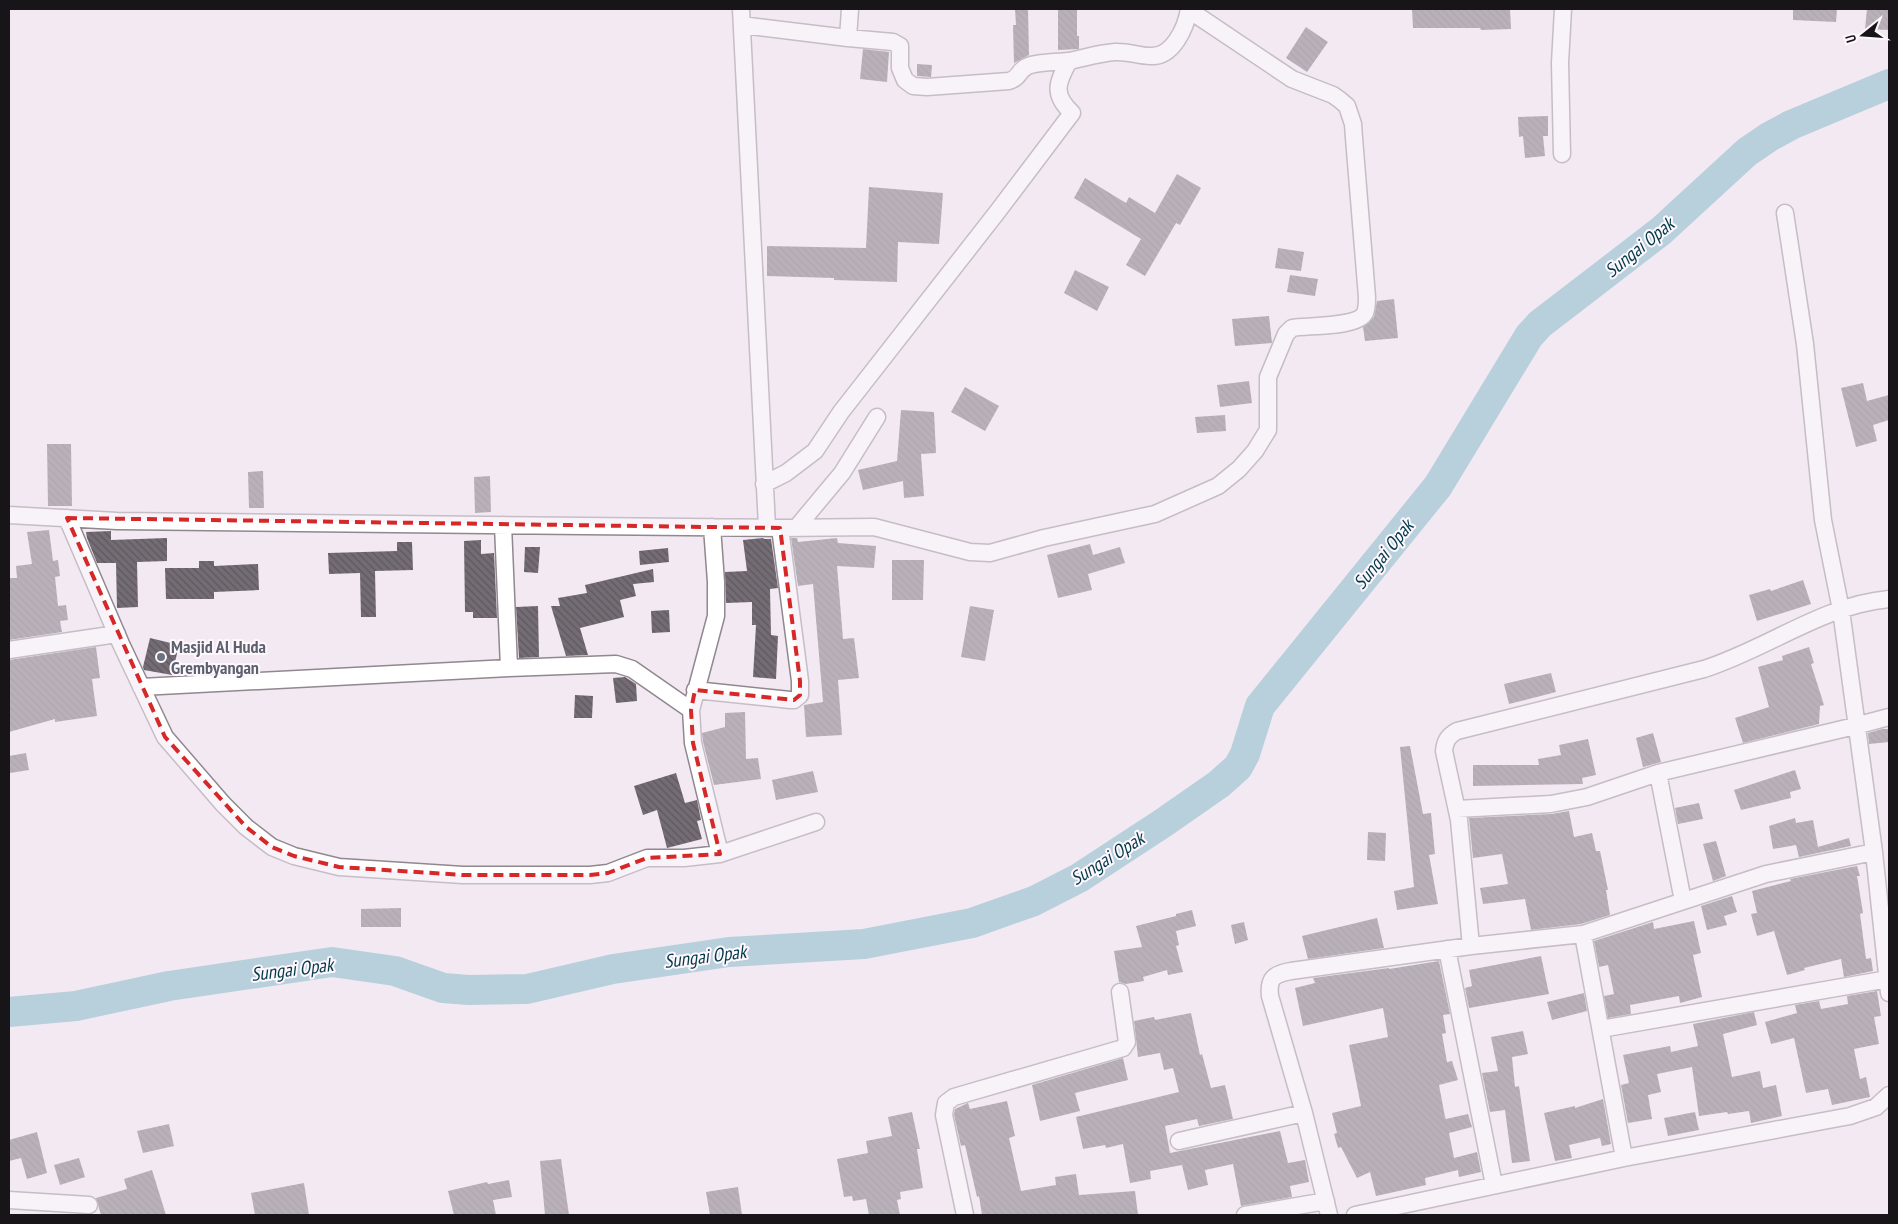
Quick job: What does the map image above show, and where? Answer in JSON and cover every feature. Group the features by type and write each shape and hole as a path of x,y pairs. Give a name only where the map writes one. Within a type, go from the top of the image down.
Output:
{"street":[{"path":"696,690 790,700 794,700 800,695 800,681 764,484 741,9"},
{"path":"848,38 850,9"},
{"path":"9,515 116,521 874,527 970,552 990,553 1044,538 1155,514 1218,486 1239,469 1255,451 1268,430 1268,378 1282,343 1292,328 1352,322 1360,318 1365,312 1368,297 1353,124 1347,106 1333,95 1292,79 1189,9 1184,30 1166,52 1158,55 1151,57 1116,52 1069,61 1028,65 1017,78 1008,81 927,87 913,86 905,80 900,68 900,46 893,42 742,25"},
{"path":"1562,9 1560,64 1562,154"},
{"path":"764,484 786,473 815,451 841,412 1072,114 1062,104 1058,96 1059,79 1069,61"},
{"path":"1601,1030 1888,986 1874,852 1855,726 1841,610 1823,520 1809,378 1785,213"},
{"path":"797,527 842,473 877,417"},
{"path":"67,518 117,634 165,738 223,804 246,827 272,847 294,856 348,868 463,875 608,873 647,858 684,858 816,822"},
{"path":"503,525 509,668"},
{"path":"712,527 716,582 716,616 691,710 693,743 719,849"},
{"path":"1471,946 1457,809 1444,752 1449,736 1457,730 1704,669 1742,656 1813,621 1841,610 1873,601 1889,599"},
{"path":"9,650 117,634"},
{"path":"141,687 616,664 632,668 691,710"},
{"path":"1457,809 1550,804 1578,799 1658,773 1889,717"},
{"path":"1658,773 1683,901"},
{"path":"1245,1215 1327,1208 1304,1113 1270,996 1269,984 1274,977 1291,971 1447,949 1583,934 1766,874 1874,852"},
{"path":"1583,934 1624,1158"},
{"path":"1447,949 1494,1185"},
{"path":"966,1215 944,1115 946,1102 954,1097 1123,1048 1127,1042 1120,992"},
{"path":"1355,1215 1624,1158 1850,1116 1876,1107 1889,1095"},
{"path":"1179,1141 1304,1113"},
{"path":"9,1200 89,1205"}],"highlighted area":[{"path":"67,518 780,528 800,681 800,695 794,700 695,690 691,710 693,743 720,854 647,858 608,873 590,875 463,875 339,867 294,856 272,847 246,827 165,737"}],"building":[{"path":"1015,9 1028,9 1029,55 1014,63 1013,25 1016,25"},
{"path":"1058,9 1077,9 1079,49 1058,50"},
{"path":"1412,9 1510,9 1511,29 1413,28"},
{"path":"1793,9 1837,9 1836,22 1793,20"},
{"path":"1867,9 1889,9 1889,30 1865,29"},
{"path":"1306,27 1328,42 1307,72 1286,58"},
{"path":"863,49 889,52 887,82 860,79"},
{"path":"917,64 932,65 931,77 917,76"},
{"path":"1548,116 1548,136 1543,136 1545,156 1525,158 1523,136 1519,137 1518,117"},
{"path":"1177,174 1201,188 1180,225 1176,223 1145,276 1126,265 1141,239 1074,198 1085,178 1126,203 1129,197 1155,213"},
{"path":"869,187 943,193 939,244 898,242 897,282 767,276 767,246 866,248"},
{"path":"1278,248 1304,252 1301,271 1275,268"},
{"path":"1075,270 1109,287 1097,311 1064,293"},
{"path":"1290,275 1318,279 1315,296 1287,292"},
{"path":"1394,299 1398,338 1365,341 1363,327 1374,317 1377,301"},
{"path":"1269,316 1272,343 1235,346 1232,319"},
{"path":"1249,381 1252,403 1220,407 1217,385"},
{"path":"1863,383 1867,401 1889,395 1889,420 1873,425 1877,441 1856,447 1841,388"},
{"path":"965,387 999,406 985,431 951,412"},
{"path":"901,410 934,412 936,453 921,454 924,496 904,498 903,481 863,490 858,470 897,461"},
{"path":"1225,415 1226,431 1197,433 1195,417"},
{"path":"47,444 71,444 72,506 48,506"},
{"path":"263,471 264,508 249,508 248,472"},
{"path":"490,476 491,512 475,513 474,477"},
{"path":"49,530 53,561 58,560 60,576 55,577 58,606 66,605 68,620 60,621 62,632 9,640 9,578 17,578 16,566 32,564 27,532"},
{"path":"111,531 111,540 167,538 167,561 137,562 138,607 117,608 116,563 97,563 86,532"},
{"path":"791,538 797,538 798,542 837,538 838,543 876,546 874,568 837,566 843,639 854,638 859,678 838,680 842,735 806,737 804,705 823,702 813,584 798,586"},
{"path":"771,539 778,588 770,589 771,635 778,636 776,679 753,677 756,625 752,625 752,602 726,603 725,572 747,571 743,540"},
{"path":"481,540 481,554 494,553 497,618 473,618 473,612 465,612 464,541"},
{"path":"397,542 412,542 413,570 375,571 376,617 361,617 360,573 329,574 328,553 397,551"},
{"path":"1090,544 1093,555 1120,547 1125,563 1088,574 1092,590 1058,598 1047,555"},
{"path":"525,547 540,547 538,573 524,572"},
{"path":"668,548 669,562 640,565 639,551"},
{"path":"892,560 924,560 923,600 892,600"},
{"path":"199,561 214,561 214,566 258,564 259,590 214,592 214,599 166,599 165,568 199,568"},
{"path":"653,569 654,582 633,584 636,596 620,600 624,617 580,628 588,655 566,656 551,606 560,606 558,598 587,593 585,585"},
{"path":"1803,580 1811,604 1757,621 1749,595 1770,589 1771,591"},
{"path":"538,606 539,657 519,658 516,607"},
{"path":"970,606 994,610 985,661 961,657"},
{"path":"669,610 670,632 652,633 651,611"},
{"name":"Masjid Al Huda Grembyangan","path":"150,638 179,645 172,675 144,670 143,667"},
{"path":"96,647 100,678 92,679 97,716 55,722 55,719 9,732 9,660"},
{"path":"1809,647 1814,663 1811,664 1824,705 1820,706 1819,724 1743,743 1735,718 1769,707 1758,667 1783,660 1782,656"},
{"path":"1551,673 1556,692 1509,704 1504,684"},
{"path":"625,677 636,684 637,701 616,703 613,678"},
{"path":"575,695 593,696 592,718 574,718"},
{"path":"745,712 746,759 758,758 761,779 714,785 702,733 725,727 725,713"},
{"path":"1889,729 1889,742 1869,744 1868,733"},
{"path":"1653,733 1661,762 1643,767 1636,738"},
{"path":"1588,739 1596,775 1582,778 1583,784 1473,786 1473,765 1539,765 1538,759 1561,755 1559,745"},
{"path":"1410,746 1423,814 1431,813 1435,854 1429,855 1438,904 1397,910 1394,891 1414,887 1400,747"},
{"path":"26,753 29,770 10,773 9,756"},
{"path":"1795,770 1801,789 1790,792 1791,798 1741,810 1734,790"},
{"path":"813,771 818,792 776,800 772,780"},
{"path":"676,773 685,803 697,800 701,820 697,821 702,839 667,848 657,810 643,815 634,786"},
{"path":"1699,803 1703,819 1678,824 1675,808"},
{"path":"1569,811 1574,837 1592,833 1596,851 1600,851 1608,890 1606,890 1610,915 1581,924 1531,930 1525,899 1483,904 1480,888 1508,884 1502,854 1473,858 1469,818 1552,814"},
{"path":"1795,818 1796,823 1813,820 1818,847 1849,838 1851,846 1799,857 1796,845 1773,849 1769,826"},
{"path":"1368,832 1386,833 1385,861 1367,860"},
{"path":"1716,841 1726,876 1713,881 1703,844"},
{"path":"1857,866 1860,876 1857,876 1863,913 1860,914 1866,959 1871,958 1873,971 1844,977 1841,959 1804,968 1805,970 1787,975 1774,931 1757,936 1751,914 1757,913 1752,891 1791,881 1790,879"},
{"path":"1732,896 1737,912 1724,916 1727,925 1707,930 1701,906"},
{"path":"401,908 401,927 361,927 361,909"},
{"path":"1192,910 1196,926 1176,931 1179,945 1176,946 1183,972 1168,975 1167,970 1143,977 1144,981 1126,984 1119,982 1114,951 1142,947 1136,926"},
{"path":"1377,918 1384,948 1308,959 1302,936"},
{"path":"1694,921 1701,953 1693,955 1702,997 1680,1003 1679,996 1630,1005 1631,1014 1608,1018 1604,996 1614,994 1608,965 1599,967 1594,941 1653,922 1654,929"},
{"path":"1244,922 1248,940 1235,944 1231,925"},
{"path":"1541,956 1549,994 1469,1008 1465,988 1472,986 1469,970"},
{"path":"1439,961 1450,1014 1443,1015 1446,1033 1442,1034 1447,1062 1452,1061 1458,1080 1439,1085 1445,1117 1446,1119 1468,1114 1472,1127 1449,1133 1454,1158 1477,1152 1481,1172 1459,1177 1458,1170 1425,1178 1426,1185 1376,1196 1370,1172 1357,1178 1341,1147 1338,1148 1334,1134 1337,1133 1332,1113 1361,1106 1349,1045 1388,1037 1383,1008 1303,1026 1295,988 1315,983 1313,978"},
{"path":"1877,991 1881,1016 1874,1017 1879,1044 1854,1049 1860,1079 1866,1077 1870,1097 1832,1105 1828,1089 1806,1093 1794,1038 1771,1044 1765,1022 1797,1013 1795,1005 1819,1001 1821,1009 1848,1004 1847,996"},
{"path":"1584,993 1587,1011 1552,1020 1547,1002"},
{"path":"1754,1012 1757,1025 1723,1034 1732,1077 1760,1071 1763,1088 1776,1085 1782,1116 1751,1123 1749,1111 1699,1116 1692,1067 1657,1074 1661,1092 1648,1095 1652,1119 1628,1123 1621,1085 1629,1083 1623,1055 1670,1046 1671,1052 1698,1046 1693,1024"},
{"path":"1191,1013 1200,1055 1202,1054 1211,1088 1225,1085 1233,1119 1199,1126 1197,1119 1165,1126 1170,1153 1280,1131 1288,1163 1305,1160 1309,1182 1290,1186 1292,1197 1241,1206 1233,1164 1205,1170 1208,1185 1188,1190 1182,1165 1150,1171 1151,1179 1130,1183 1123,1144 1106,1148 1105,1145 1083,1149 1076,1117 1179,1092 1173,1068 1164,1070 1160,1053 1138,1057 1134,1021 1154,1017 1155,1020"},
{"path":"1523,1031 1528,1054 1512,1057 1515,1087 1519,1086 1530,1161 1512,1163 1505,1110 1490,1112 1482,1073 1498,1071 1491,1037"},
{"path":"1123,1058 1128,1080 1075,1093 1080,1111 1040,1121 1032,1085"},
{"path":"1603,1099 1611,1144 1602,1146 1600,1138 1569,1145 1572,1158 1555,1161 1544,1113 1575,1106 1575,1108"},
{"path":"1007,1101 1015,1136 1009,1138 1021,1191 1056,1185 1055,1177 1076,1174 1079,1195 1135,1191 1138,1215 982,1215 979,1196 977,1197 965,1145 961,1146 954,1115 955,1109 968,1103 970,1109"},
{"path":"912,1112 920,1149 917,1149 923,1188 900,1192 901,1199 897,1200 900,1215 869,1215 866,1199 853,1201 852,1196 844,1197 837,1159 868,1153 866,1141 892,1136 888,1117"},
{"path":"1695,1112 1699,1130 1668,1136 1664,1118"},
{"path":"169,1124 174,1146 143,1153 137,1131"},
{"path":"37,1132 47,1173 27,1179 21,1158 9,1161 9,1140"},
{"path":"79,1158 85,1177 60,1185 54,1165"},
{"path":"561,1159 569,1215 545,1215 540,1161"},
{"path":"152,1170 166,1215 101,1215 96,1198 127,1189 124,1179"},
{"path":"509,1180 512,1197 493,1200 496,1215 454,1215 448,1191 487,1182 488,1184"},
{"path":"304,1183 309,1215 255,1215 251,1193"},
{"path":"738,1187 742,1215 710,1215 706,1192"}],"waterway":[{"name":"Sungai Opak","path":"9,1012 76,1006 169,986 332,962 395,971 443,988 469,990 527,989 613,969 729,952 864,944 972,923 1034,901 1079,878 1163,823 1219,784 1238,767 1245,754 1260,706 1438,486 1529,336 1540,324 1661,231 1747,152 1791,125 1889,84"}],"place":[{"name":"Masjid Al Huda Grembyangan","path":"161,657"}]}
